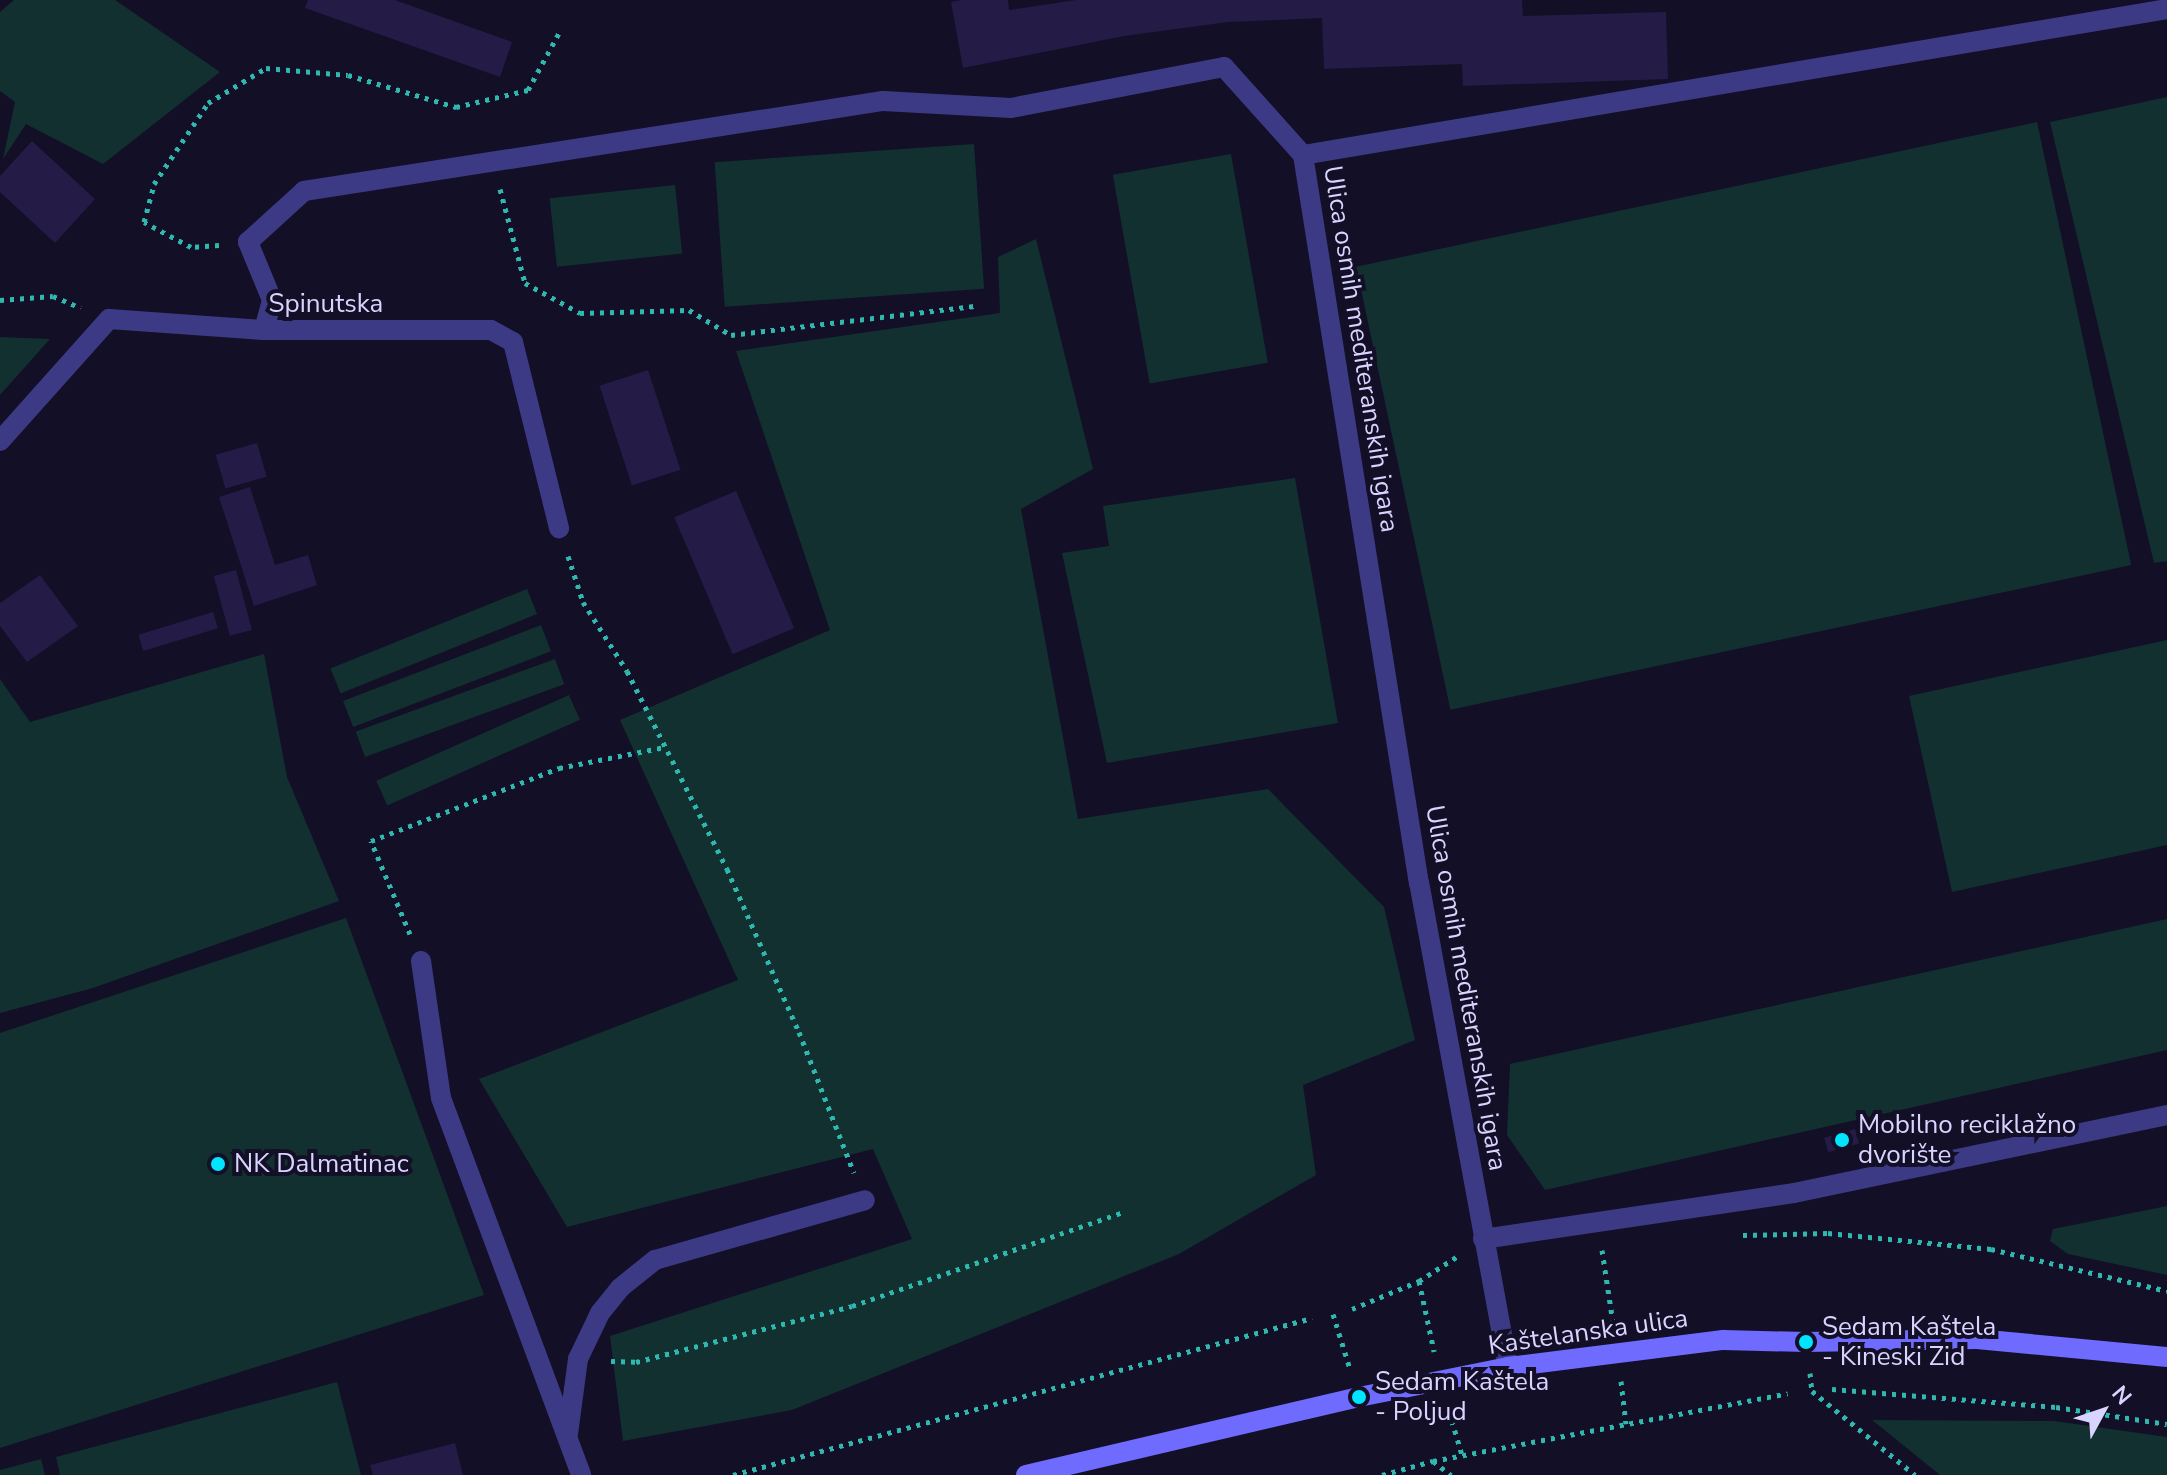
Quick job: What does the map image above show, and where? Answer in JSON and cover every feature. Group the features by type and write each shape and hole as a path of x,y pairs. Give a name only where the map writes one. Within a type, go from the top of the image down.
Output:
{"main road":[{"name":"Kaštelanska ulica","path":"1026,1475 1359,1397 1508,1367 1723,1340 1977,1339 2167,1357"}],"street":[{"name":"Ulica osmih mediteranskih igara","path":"1508,1367 1419,884 1303,155 2167,9"},
{"path":"264,330 272,300 248,242 304,191 883,101 1011,108 1224,67 1303,155"},
{"path":"0,441 109,319"},
{"name":"Spinutska","path":"109,319 264,330 491,330 513,342 559,528"},
{"path":"421,961 441,1098 581,1475"},
{"path":"1483,1239 1794,1193 2167,1115"},
{"path":"567,1438 578,1359 600,1313 620,1288 655,1260 865,1200"}],"path":[{"path":"248,242 191,247 144,222 154,184 208,103 266,68 348,75 456,107 528,90 559,33"},
{"path":"493,161 525,283 580,313 689,310 731,335 976,306"},
{"path":"0,300 53,296 109,319"},
{"path":"559,528 583,602 627,671 727,869 799,1032 865,1200"},
{"path":"421,961 371,841 559,768 665,747"},
{"path":"578,1359 636,1362 852,1306 1124,1212"},
{"path":"1737,1235 1828,1233 1991,1249 2167,1291"},
{"path":"1352,1309 1419,1281 1483,1239"},
{"path":"1333,1314 1359,1397"},
{"path":"733,1475 1312,1318"},
{"path":"1832,1389 2056,1407 2167,1424"},
{"path":"1812,1391 1915,1475"},
{"path":"1382,1475 1433,1461 1788,1393"},
{"path":"1433,1461 1451,1475"}],"green space":[{"path":"14,0 115,0 220,72 103,164 26,124 3,159 15,102 0,91 0,12"},
{"path":"2167,97 2167,561 2154,563 2050,122"},
{"path":"2037,122 2131,565 1450,710 1356,267"},
{"path":"974,144 984,289 725,307 715,162"},
{"path":"1231,154 1268,363 1150,384 1113,175"},
{"path":"675,185 682,254 557,267 550,198"},
{"path":"1036,239 1093,469 1021,509 1078,819 1268,789 1384,907 1415,1040 1303,1085 1316,1175 1179,1254 792,1410 623,1441 610,1336 912,1239 873,1149 567,1227 479,1079 738,980 620,720 830,630 736,351 1000,313 998,257"},
{"path":"0,337 50,339 0,395"},
{"path":"1295,478 1338,723 1107,763 1062,553 1109,546 1103,506"},
{"path":"527,589 537,614 341,693 330,668"},
{"path":"541,625 551,651 353,727 343,701"},
{"path":"2167,640 2167,845 1952,892 1909,696"},
{"path":"264,654 287,777 339,901 93,988 0,1013 0,679 30,722"},
{"path":"555,659 564,684 365,757 356,732"},
{"path":"569,695 580,720 387,805 376,781"},
{"name":"NK Dalmatinac","path":"346,918 484,1295 0,1448 0,1033"},
{"path":"2167,919 2167,1050 1545,1190 1507,1135 1510,1064"},
{"path":"2167,1206 2167,1275 2068,1254 2050,1241 2053,1229"},
{"path":"337,1382 361,1475 60,1475 56,1457"},
{"path":"1872,1420 2054,1421 2167,1437 2167,1475 1940,1475"},
{"path":"41,1459 45,1475 0,1475 0,1470"}],"building":[{"path":"308,0 395,0 512,42 500,77 305,8"},
{"path":"1008,0 1009,10 1076,0 1522,0 1523,16 1666,12 1668,79 1463,86 1462,64 1324,69 1322,18 1228,22 1124,36 963,68 951,2"},
{"path":"32,141 95,199 55,243 0,192 0,176"},
{"path":"648,370 680,470 632,486 599,386"},
{"path":"257,443 267,477 225,488 216,455"},
{"path":"250,487 275,565 308,555 317,585 254,606 219,497"},
{"path":"736,491 794,628 733,654 674,517"},
{"path":"236,570 252,630 230,636 214,576"},
{"path":"40,575 78,626 27,662 0,626 0,603"},
{"path":"213,612 218,628 143,651 138,635"},
{"name":"Mobilno reciklažno dvorište","path":"1855,1129 1859,1143 1828,1152 1824,1138"},
{"path":"455,1443 463,1475 373,1475 370,1465"}],"place":[{"name":"Mobilno reciklažno dvorište","path":"1842,1140"},
{"name":"NK Dalmatinac","path":"218,1164"},
{"name":"Sedam Kaštela - Kineski Zid","path":"1806,1342"},
{"name":"Sedam Kaštela - Poljud","path":"1359,1397"}]}
